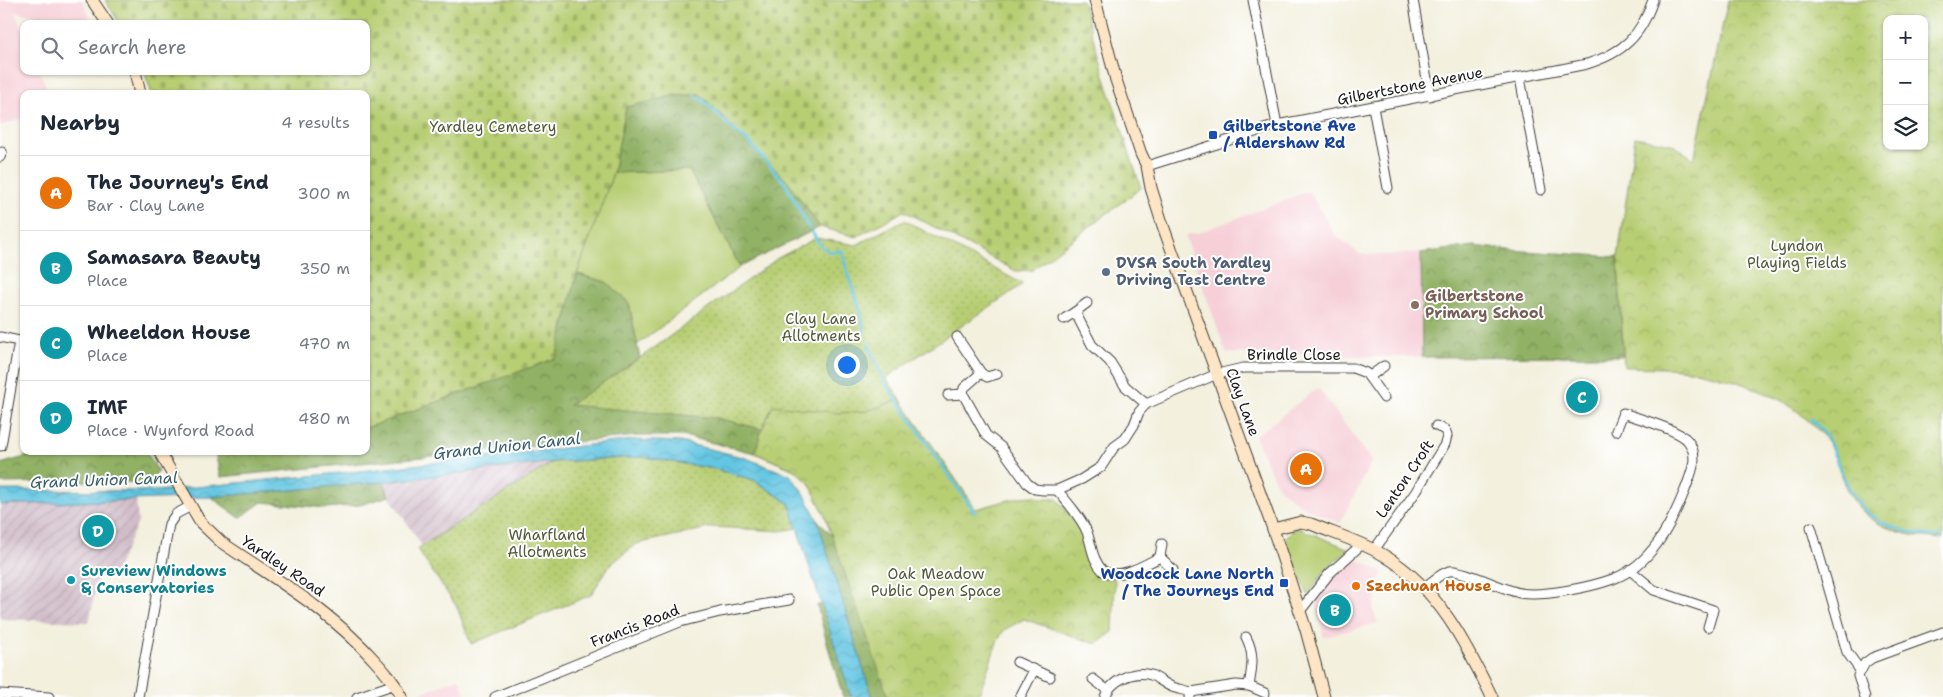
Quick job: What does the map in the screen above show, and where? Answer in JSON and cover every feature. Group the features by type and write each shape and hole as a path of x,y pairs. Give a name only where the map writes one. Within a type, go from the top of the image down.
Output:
{"street":[{"path":"92,0 105,20"},
{"name":"Clay Lane","path":"1095,0 1116,80 1141,154 1147,166 1162,226 1273,529 1313,651 1324,697"},
{"path":"1254,0 1277,126"},
{"path":"1414,0 1430,96"},
{"name":"Gilbertstone Avenue","path":"1147,166 1277,126 1587,64 1605,58 1622,49 1639,31 1648,15 1653,0"},
{"path":"136,75 139,90"},
{"path":"1520,78 1541,190"},
{"path":"1373,108 1388,188"},
{"path":"1064,319 1087,303"},
{"path":"980,373 964,388 962,394 980,427 1001,447 1027,483 1036,488 1057,490 1082,479 1101,466 1114,447 1125,439 1134,425 1139,412 1146,404 1125,386 1110,362 1092,345 1075,312"},
{"path":"0,337 20,342"},
{"path":"956,337 980,373 987,377 997,374"},
{"path":"1,446 20,347"},
{"path":"1384,366 1369,377 1384,398"},
{"name":"Brindle Close","path":"1146,404 1217,374 1242,368 1353,368 1366,373 1369,377"},
{"path":"948,395 962,394"},
{"path":"1424,588 1438,577 1450,571 1466,573 1513,591 1535,593 1588,586 1614,579 1630,570 1644,558 1659,540 1675,515 1694,466 1695,458 1693,450 1684,435 1623,413 1616,431"},
{"name":"Lenton Croft","path":"1374,550 1415,492 1445,444 1447,436 1445,430 1436,426"},
{"name":"Yardley Road","path":"161,455 200,522 221,542 322,610 360,644 395,684 402,697"},
{"path":"1057,490 1073,510 1086,531 1091,551 1103,571 1108,574 1125,573 1160,557"},
{"path":"138,697 169,524 176,514 190,505"},
{"path":"1273,529 1301,522 1311,524 1374,550 1396,563 1424,588 1447,616 1465,642 1492,697"},
{"path":"1811,527 1846,652 1860,670"},
{"path":"1160,557 1162,544"},
{"path":"1300,611 1329,574 1361,545"},
{"path":"1160,557 1172,570"},
{"path":"1630,570 1654,590 1713,610 1708,627"},
{"name":"Francis Road","path":"496,697 680,622 720,612 789,600"},
{"path":"1865,697 1858,676 1860,670 1872,658 1943,632"},
{"path":"1246,638 1251,646 1254,659 1249,686"},
{"path":"1018,662 1050,678"},
{"path":"1020,697 1034,670"},
{"path":"1093,679 1106,694 1115,682 1140,674 1151,675 1191,695 1236,685 1249,686 1265,693"},
{"path":"357,697 395,684"},
{"path":"0,694 48,697"}],"shaded area":[{"path":"0,0 82,0 90,17 83,20 54,20 15,12 20,24 20,75 42,75 47,90 20,90 20,119 0,126"},
{"name":"Gilbertstone Primary School","path":"1309,191 1334,234 1360,254 1393,255 1473,246 1618,257 1623,356 1393,357 1226,353 1185,235 1198,233"},
{"path":"1318,388 1372,461 1340,523 1301,506 1277,486 1255,436"},
{"path":"553,462 422,546 389,496 384,482"},
{"path":"136,500 138,522 115,573 99,572 89,622 0,619 0,505"},
{"path":"1354,559 1382,572 1373,610 1378,623 1324,637 1316,601 1331,578"},
{"path":"459,678 467,697 413,696"}],"green space":[{"name":"Yardley Cemetery","path":"105,0 1082,0 1106,82 1141,188 1032,270 1016,271 904,211 856,237 820,227 788,182 700,94 672,96 626,107 613,173 577,274 556,358 370,427 370,90 151,90 145,75 370,75 370,20 118,20"},
{"name":"Lyndon Playing Fields","path":"1728,0 1943,0 1943,539 1914,536 1888,528 1865,514 1847,490 1833,453 1825,438 1803,416 1781,400 1738,382 1696,371 1624,367 1618,257 1635,137 1672,144 1694,159"},
{"path":"700,94 788,182 820,227 740,267 689,170 613,173 626,107 672,96"},
{"path":"689,170 740,267 637,345 629,303 606,282 577,274 613,173"},
{"name":"Clay Lane Allotments","path":"904,220 1023,284 886,378 900,399 867,411 839,413 773,405 762,429 717,418 569,405 640,358 778,258 816,238 856,245"},
{"path":"1473,246 1618,257 1623,356 1422,357 1421,253"},
{"path":"577,274 606,282 629,303 640,358 570,405 717,418 761,429 773,405 867,411 900,399 970,500 804,474 755,453 684,436 636,436 220,477 216,455 370,455 370,427 556,358"},
{"name":"Oak Meadow Public Open Space","path":"900,399 976,509 1020,497 1034,496 1041,499 1057,499 1080,530 1092,567 1104,577 1115,580 1113,632 1096,644 1024,619 1004,630 997,642 980,692 968,697 888,697 824,513 809,483 795,470 755,453 762,429 773,405 867,411"},
{"path":"32,455 148,455 158,471 150,484 113,481 0,483 0,464"},
{"name":"Wharfland Allotments","path":"643,457 715,469 754,480 789,503 798,528 780,531 713,527 636,544 609,566 591,595 471,644 457,607 417,549 553,462"},
{"path":"384,482 389,496 360,505 326,508 262,502 240,518 211,497"},
{"path":"817,519 831,535 847,540 888,697 872,697"},
{"path":"1298,528 1349,549 1323,573 1308,595 1284,540 1291,532"},
{"path":"817,605 823,605 851,697 843,697"}],"water":[{"path":"633,440 680,442 743,457 790,475 804,493 817,519 872,697 851,697 789,503 754,480 715,469 643,457 553,462 384,482 211,497 0,505 0,490 155,491 360,471"}],"waterway":[{"path":"695,96 703,100 750,143 785,183 809,228"},
{"path":"812,232 820,244 828,251 843,252 847,273 861,312 864,334"},
{"path":"868,344 884,381 975,513"},
{"path":"1811,419 1828,439 1845,481 1863,508 1886,524 1934,536"}],"place":[{"name":"Gilbertstone Ave / Aldershaw Rd","path":"1213,135"},
{"name":"DVSA South Yardley Driving Test Centre","path":"1106,272"},
{"name":"Gilbertstone Primary School","path":"1415,305"},
{"name":"Wheeldon House","path":"1582,397"},
{"name":"The Journey's End","path":"1306,469"},
{"name":"IMF","path":"98,531"},
{"name":"Sureview Windows & Conservatories","path":"71,580"},
{"name":"Woodcock Lane North / The Journeys End","path":"1284,583"},
{"name":"Szechuan House","path":"1356,586"},
{"name":"Samasara Beauty","path":"1335,610"}],"water label":[{"name":"Grand Union Canal","path":"507,446"},
{"name":"Grand Union Canal","path":"104,480"}]}
